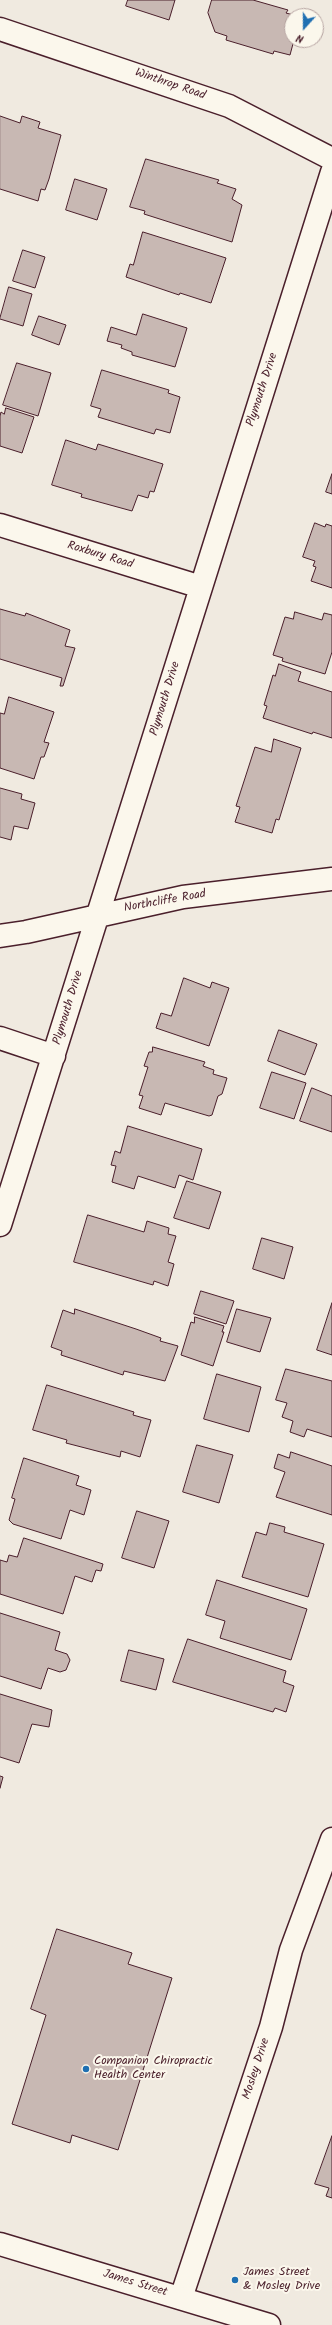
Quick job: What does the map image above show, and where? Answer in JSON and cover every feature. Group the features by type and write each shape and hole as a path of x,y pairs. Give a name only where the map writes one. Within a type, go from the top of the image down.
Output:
{"street":[{"name":"Winthrop Road","path":"0,29 230,106 332,159"},
{"name":"Plymouth Drive","path":"0,1225 332,172"},
{"name":"Roxbury Road","path":"0,524 201,587"},
{"name":"Northcliffe Road","path":"0,936 26,932 183,897 332,879"},
{"path":"0,1038 54,1056"},
{"name":"Mosley Drive","path":"181,2298 271,2027 291,1950 332,1839"},
{"name":"James Street","path":"0,2244 269,2325"}],"building":[{"path":"128,0 175,0 169,20 126,6"},
{"path":"212,0 253,0 284,9 284,48 292,48 290,55 274,51 273,54 226,40 227,36 215,32 208,13"},
{"path":"0,116 20,123 22,116 40,122 38,128 61,135 49,179 45,190 41,189 38,201 0,189"},
{"path":"146,159 219,180 217,183 236,189 232,199 242,205 232,242 144,214 145,211 130,207"},
{"path":"75,179 107,189 97,220 66,210"},
{"path":"143,232 226,258 211,303 180,293 179,295 126,277 130,264 133,265"},
{"path":"23,250 45,257 35,288 13,281"},
{"path":"9,287 32,294 23,326 0,319"},
{"path":"143,314 187,328 175,367 132,355 132,352 121,348 122,345 107,341 111,327 136,335"},
{"path":"39,316 66,325 59,345 32,335"},
{"path":"17,363 51,373 38,416 3,405"},
{"path":"102,370 169,390 168,393 180,397 170,433 156,429 154,434 98,417 101,409 91,406"},
{"path":"6,408 34,417 22,453 0,446 0,416 1,412 4,414"},
{"path":"66,440 96,450 98,444 163,464 154,492 150,491 148,498 138,495 132,511 81,497 82,494 52,485"},
{"path":"332,474 332,494 326,492"},
{"path":"315,523 325,527 326,524 332,526 332,588 311,581 316,567 313,566 315,561 303,557"},
{"path":"0,609 25,616 26,613 70,630 65,646 75,648 63,686 60,686 62,678 0,659"},
{"path":"295,612 322,620 324,613 332,615 332,652 325,674 282,661 283,658 273,655 285,617 293,619"},
{"path":"279,664 301,672 298,681 332,692 332,738 313,732 312,734 263,718 267,706 264,705 273,675 275,676"},
{"path":"9,697 54,712 44,742 49,743 44,757 41,757 34,779 0,768 0,713 4,714"},
{"path":"274,739 301,748 279,820 276,819 272,833 235,822 240,807 236,806 255,747 271,752"},
{"path":"0,788 22,794 21,799 35,803 28,829 14,826 11,840 0,837"},
{"path":"184,978 210,988 212,982 229,988 209,1046 156,1028 161,1013 171,1016"},
{"path":"279,1030 317,1044 305,1075 268,1061"},
{"path":"153,1047 205,1062 203,1066 214,1070 213,1074 227,1078 222,1094 218,1096 212,1115 209,1116 165,1103 161,1115 139,1108 143,1096 139,1095 148,1067 144,1066 149,1052 152,1052"},
{"path":"272,1072 306,1083 294,1119 260,1108"},
{"path":"312,1088 332,1096 332,1132 300,1121"},
{"path":"128,1126 202,1149 193,1180 179,1175 175,1188 138,1176 134,1189 112,1182 116,1166 111,1165 115,1151 120,1153"},
{"path":"187,1181 221,1192 209,1229 174,1218"},
{"path":"88,1215 144,1232 147,1221 169,1228 168,1234 176,1236 168,1262 174,1264 168,1286 154,1281 153,1285 74,1262"},
{"path":"262,1238 293,1247 284,1279 253,1269"},
{"path":"201,1291 234,1301 226,1324 194,1314"},
{"path":"332,1303 332,1355 317,1350"},
{"path":"75,1309 136,1329 161,1338 160,1341 178,1346 165,1381 124,1371 123,1375 61,1355 62,1351 51,1347 63,1310 74,1314"},
{"path":"237,1309 271,1318 260,1352 227,1342"},
{"path":"195,1317 224,1326 222,1332 224,1332 213,1366 181,1355 191,1322 194,1323"},
{"path":"286,1369 332,1381 332,1437 307,1429 304,1437 290,1432 293,1421 282,1417 287,1403 276,1400"},
{"path":"217,1374 261,1387 249,1432 204,1419"},
{"path":"47,1385 134,1412 133,1415 151,1420 140,1457 121,1451 120,1457 66,1443 67,1440 33,1430"},
{"path":"197,1445 233,1455 219,1503 183,1492"},
{"path":"291,1452 332,1466 332,1515 276,1497 285,1472 274,1468 278,1454 289,1458"},
{"path":"24,1458 79,1476 76,1485 91,1490 84,1515 70,1510 61,1539 13,1524 9,1520 15,1499 12,1498"},
{"path":"137,1511 169,1521 154,1568 122,1558"},
{"path":"270,1523 285,1527 284,1532 324,1544 308,1597 242,1577 256,1532 266,1535"},
{"path":"24,1538 103,1564 101,1571 96,1570 92,1582 75,1576 63,1614 0,1594 0,1560 7,1562 9,1555 17,1557"},
{"path":"217,1580 307,1609 291,1660 220,1638 225,1621 206,1615"},
{"path":"0,1613 60,1632 55,1650 67,1654 70,1660 66,1670 60,1672 48,1668 41,1689 0,1676"},
{"path":"188,1639 286,1671 283,1682 294,1686 286,1712 275,1708 273,1712 173,1682"},
{"path":"129,1650 164,1659 156,1690 121,1681"},
{"path":"0,1694 52,1710 49,1727 32,1724 19,1763 0,1757"},
{"path":"0,1776 3,1777 0,1788"},
{"name":"Companion Chiropractic Health Center","path":"57,1929 132,1953 128,1964 172,1978 118,2150 72,2135 70,2143 12,2124 46,2015 31,2009"},
{"path":"332,2136 332,2198 326,2196 329,2188 315,2184"}],"place":[{"name":"Companion Chiropractic Health Center","path":"86,2069"},
{"name":"James Street & Mosley Drive","path":"235,2280"}]}
